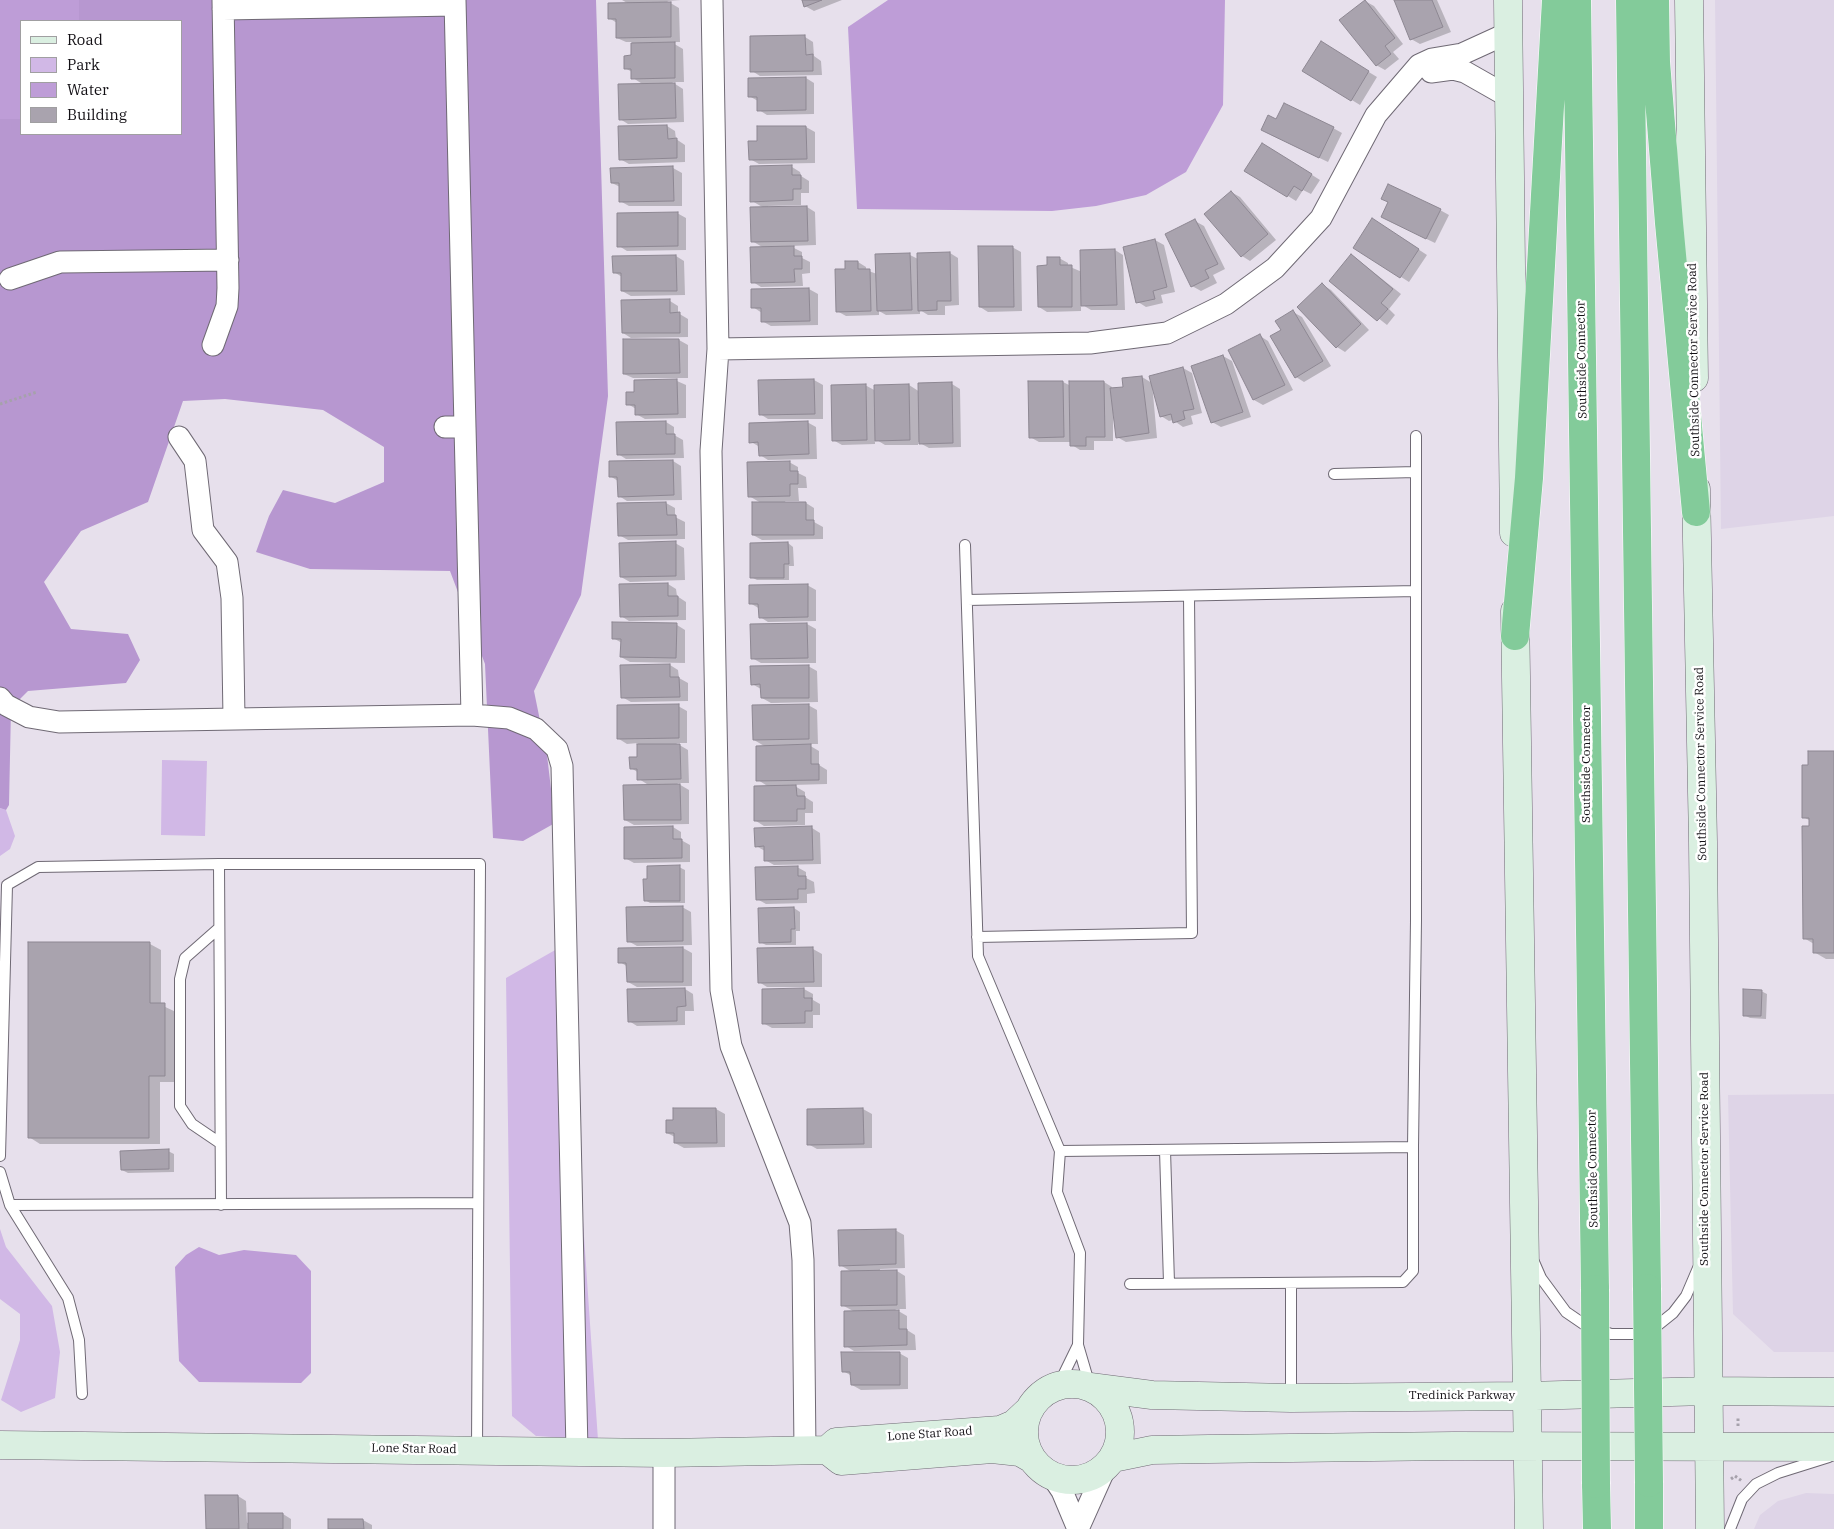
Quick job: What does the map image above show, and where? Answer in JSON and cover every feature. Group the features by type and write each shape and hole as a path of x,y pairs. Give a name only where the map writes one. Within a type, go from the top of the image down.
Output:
{"highway":[{"path":"1515,636 1531,449 1556,0"},
{"name":"Southside Connector","path":"1577,0 1597,1529"},
{"path":"1630,0 1649,1529"},
{"path":"1655,0 1656,62 1668,223 1696,512"}],"street":[{"path":"712,0 718,349 711,451 721,990 730,1046 800,1223 816,1450"},
{"path":"1508,0 1515,636 1529,1529"},
{"name":"Southside Connector Service Road","path":"1689,0 1696,512 1703,842 1707,1391 1710,1529"},
{"path":"213,345 227,306 228,260 223,5 455,2 455,427 472,715"},
{"path":"718,349 1090,343 1167,333 1226,304 1275,268 1321,218 1376,116 1414,74 1419,65 1432,60 1462,54 1508,33"},
{"path":"1414,74 1453,69 1465,72 1509,97"},
{"path":"10,279 60,262 228,260"},
{"path":"179,437 195,462 203,530 227,562 232,598 234,718"},
{"path":"0,698 6,705 29,717 60,722 472,715 509,718 536,729 557,749 562,766 577,1452"},
{"path":"1073,1384 1090,1387 1102,1394 1112,1404 1118,1417 1121,1431 1119,1445 1078,1529 1062,1491 1042,1467 1024,1435 1024,1422 1036,1399 1058,1386 1073,1384"},
{"name":"Tredinick Parkway","path":"1090,1387 1152,1396 1291,1398 1527,1396 1707,1391 1834,1392"},
{"name":"Lone Star Road","path":"0,1445 664,1453 816,1450 836,1442 1000,1430 1014,1424 1029,1410"},
{"path":"1042,1467 1076,1480 1088,1478 1099,1472 1110,1461 1162,1450 1454,1446 1528,1448 1834,1447"},
{"name":"Lone Star Road","path":"816,1450 841,1461 992,1448 1020,1452 1042,1467"},
{"path":"664,1453 664,1529"}],"lane":[{"path":"1130,1284 1403,1282 1413,1270 1416,920 1416,436"},
{"path":"1334,474 1416,472"},
{"path":"965,545 978,956 1060,1151 1057,1192 1080,1253 1078,1345 1090,1387"},
{"path":"967,600 1416,592"},
{"path":"977,937 1192,933 1189,596"},
{"path":"219,864 220,1204"},
{"path":"0,1156 6,885 38,867 219,864 480,864 478,1450"},
{"path":"220,928 185,958 180,979 180,1106 192,1124 220,1143"},
{"path":"1060,1151 1413,1147"},
{"path":"1165,1150 1169,1284"},
{"path":"0,1172 10,1205 68,1298 79,1340 82,1394"},
{"path":"10,1205 478,1203"},
{"path":"1524,1238 1541,1278 1566,1312 1585,1325 1611,1334 1636,1334 1658,1325 1673,1313 1686,1296 1706,1250"},
{"path":"1291,1284 1291,1398"},
{"path":"1058,1386 1078,1345"},
{"path":"1730,1529 1742,1499 1756,1484 1778,1473 1834,1455"}],"path":[{"path":"0,404 37,392"}],"shaded area":[{"path":"0,0 596,0 608,396 581,595 534,691 547,755 555,823 523,841 493,838 485,664 450,571 310,569 256,552 269,516 283,490 335,503 384,482 384,447 323,410 225,399 183,401 148,502 81,531 44,582 71,629 128,634 140,660 126,683 28,691 11,708 9,805 6,810 0,808"},
{"path":"1715,0 1834,0 1834,516 1721,529"},
{"path":"1834,1094 1834,1352 1774,1352 1733,1314 1728,1095"},
{"path":"1806,1493 1834,1494 1834,1529 1754,1529 1760,1515 1778,1501"}],"green space":[{"path":"162,760 207,761 205,836 161,835"},
{"path":"0,808 6,810 15,836 10,849 0,856"},
{"path":"564,945 598,1440 536,1436 512,1416 506,978"},
{"path":"0,1229 6,1247 52,1306 60,1352 55,1398 21,1412 1,1400 20,1340 20,1314 0,1299"}],"water":[{"path":"0,0 79,0 79,20 20,20 20,119 0,119"},
{"path":"888,0 1225,0 1223,105 1186,172 1146,195 1096,206 1052,211 857,209 848,27"},
{"path":"199,1247 219,1255 244,1250 296,1255 311,1271 311,1373 301,1383 199,1382 179,1361 175,1267 186,1255"}],"building":[{"path":"802,0 822,0 804,7"},
{"path":"1365,0 1395,38 1385,46 1391,54 1376,66 1339,20"},
{"path":"1394,0 1432,0 1443,27 1410,40"},
{"path":"671,2 671,37 616,38 616,19 608,19 608,3"},
{"path":"805,35 806,55 813,54 813,71 750,72 750,36"},
{"path":"1321,41 1369,71 1351,101 1302,71"},
{"path":"675,42 675,78 631,79 631,69 624,69 624,56 631,55 631,43"},
{"path":"806,77 806,110 757,111 757,97 748,97 748,78"},
{"path":"675,83 676,118 619,120 618,84"},
{"path":"1284,103 1334,127 1319,158 1261,130 1268,115 1276,119"},
{"path":"667,125 668,139 677,138 677,158 619,160 618,126"},
{"path":"757,126 806,126 807,159 749,160 748,141 757,141"},
{"path":"1262,143 1312,174 1302,191 1294,186 1287,197 1244,171"},
{"path":"792,165 792,175 801,175 801,189 793,189 793,200 750,202 750,166"},
{"path":"673,166 674,201 619,202 619,183 611,183 610,168"},
{"path":"1388,184 1441,209 1426,239 1381,217 1388,202 1381,199"},
{"path":"1231,191 1268,234 1241,257 1204,214"},
{"path":"807,206 808,241 751,242 750,207"},
{"path":"678,212 678,246 617,247 617,213"},
{"path":"1372,218 1419,249 1400,278 1353,248"},
{"path":"1195,219 1218,264 1205,270 1209,278 1191,287 1165,234"},
{"path":"1155,239 1167,287 1153,291 1155,299 1136,303 1123,247"},
{"path":"794,246 794,256 802,256 802,269 794,269 795,282 751,283 750,247"},
{"path":"978,246 1013,246 1014,307 979,307"},
{"path":"1115,249 1117,305 1081,306 1080,250"},
{"path":"950,252 951,301 937,301 937,310 918,311 917,253"},
{"path":"910,253 912,310 877,311 875,254"},
{"path":"1351,254 1393,289 1381,303 1388,309 1377,321 1329,281"},
{"path":"676,255 677,291 621,291 621,273 613,273 612,256"},
{"path":"1047,257 1060,257 1060,265 1072,265 1072,307 1038,307 1037,266 1047,265"},
{"path":"845,261 858,261 858,269 870,269 871,311 836,312 835,269 845,269"},
{"path":"1322,283 1361,324 1336,348 1297,307"},
{"path":"809,288 810,321 761,322 761,308 751,308 751,289"},
{"path":"670,299 670,313 680,312 680,333 622,333 621,300"},
{"path":"1293,310 1323,361 1295,378 1270,336 1281,330 1275,321"},
{"path":"1260,334 1285,385 1253,400 1228,350"},
{"path":"623,339 679,339 680,373 623,374"},
{"path":"1223,355 1243,412 1211,423 1191,366"},
{"path":"1183,367 1194,409 1183,411 1185,419 1173,423 1171,414 1160,417 1149,376"},
{"path":"1142,376 1149,433 1116,438 1110,388 1123,387 1122,378"},
{"path":"677,379 678,414 635,415 635,405 626,405 626,392 634,392 634,380"},
{"path":"814,379 815,414 759,415 758,380"},
{"path":"1028,381 1063,381 1064,437 1029,438"},
{"path":"1069,381 1104,381 1105,437 1086,437 1086,446 1070,446"},
{"path":"952,382 953,443 919,444 918,383"},
{"path":"866,384 867,440 832,441 831,385"},
{"path":"909,384 910,440 875,441 874,385"},
{"path":"666,421 666,434 675,434 675,454 617,455 616,422"},
{"path":"808,421 809,454 759,456 758,442 749,443 749,423"},
{"path":"673,460 674,495 618,497 617,477 609,477 609,461"},
{"path":"790,461 790,471 798,471 798,484 790,484 790,496 748,497 747,462"},
{"path":"666,502 667,515 676,515 677,535 618,536 617,503"},
{"path":"752,502 806,502 806,520 814,520 814,535 752,535"},
{"path":"676,541 676,576 620,577 619,543"},
{"path":"788,542 789,564 784,564 784,578 750,578 750,543"},
{"path":"668,583 668,596 678,596 678,616 620,617 619,584"},
{"path":"808,584 808,617 759,618 758,604 749,604 749,585"},
{"path":"612,622 677,623 676,658 620,657 621,639 612,639"},
{"path":"807,623 808,658 751,659 750,624"},
{"path":"670,664 670,677 679,677 680,697 621,698 620,665"},
{"path":"809,665 809,698 761,698 760,684 751,685 750,666"},
{"path":"679,704 679,738 617,739 617,705"},
{"path":"809,704 809,739 753,740 752,705"},
{"path":"637,744 680,744 681,779 637,780 637,769 630,769 629,757 637,757"},
{"path":"811,744 811,764 819,764 819,780 756,781 756,746"},
{"path":"1808,751 1834,751 1834,953 1813,953 1813,939 1803,939 1802,826 1809,826 1809,818 1802,818 1802,765 1808,765"},
{"path":"680,784 681,820 624,820 623,785"},
{"path":"796,785 797,796 805,796 805,809 797,809 797,821 754,821 754,786"},
{"path":"673,826 673,839 682,839 682,858 624,859 624,827"},
{"path":"812,826 813,860 764,861 764,846 755,847 754,828"},
{"path":"680,865 680,901 644,901 643,879 647,879 647,866"},
{"path":"798,866 798,876 806,876 806,889 798,889 798,899 756,900 755,867"},
{"path":"683,906 683,941 627,942 626,907"},
{"path":"794,907 795,929 791,929 791,942 759,943 758,908"},
{"path":"28,942 150,942 150,1003 165,1003 165,1076 149,1076 149,1138 28,1138"},
{"path":"683,947 683,982 627,982 626,963 618,963 618,948"},
{"path":"813,947 814,982 758,983 757,948"},
{"path":"685,988 686,1006 677,1007 677,1021 628,1022 627,989"},
{"path":"804,988 804,998 812,998 812,1011 805,1011 805,1023 762,1024 762,989"},
{"path":"1743,989 1762,990 1761,1016 1743,1016"},
{"path":"673,1108 716,1108 717,1143 674,1143 674,1133 666,1133 666,1120 673,1120"},
{"path":"863,1108 864,1144 807,1145 807,1109"},
{"path":"169,1149 169,1169 121,1170 120,1151"},
{"path":"896,1229 896,1264 839,1266 838,1230"},
{"path":"897,1270 897,1305 841,1306 841,1271"},
{"path":"899,1310 899,1329 907,1329 907,1345 844,1347 844,1311"},
{"path":"841,1352 900,1352 900,1385 851,1385 850,1372 842,1372"},
{"path":"205,1495 238,1495 239,1529 206,1529"},
{"path":"248,1513 283,1513 283,1529 248,1529"},
{"path":"328,1519 363,1519 364,1529 328,1529"}]}
